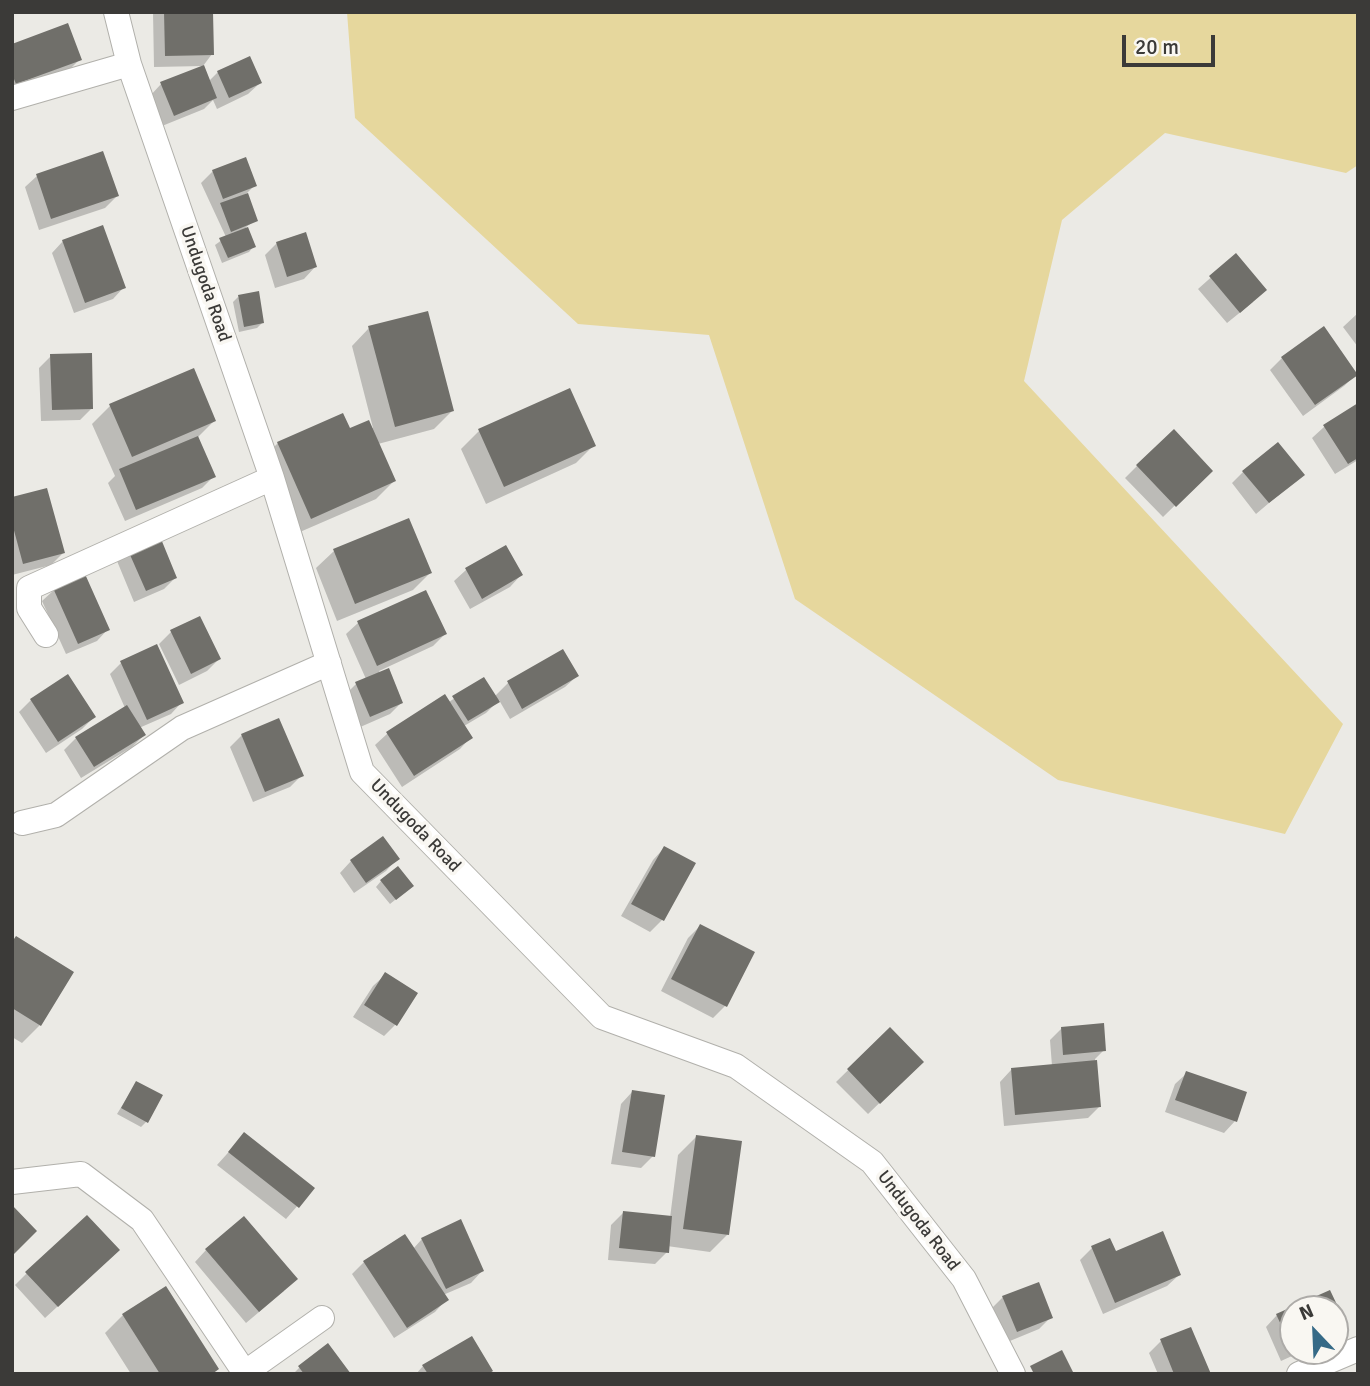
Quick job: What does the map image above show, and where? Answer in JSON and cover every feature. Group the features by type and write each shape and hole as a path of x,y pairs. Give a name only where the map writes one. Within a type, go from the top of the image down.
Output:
{"street":[{"name":"Undugoda Road","path":"116,12 130,64 272,478 362,772 603,1017 736,1066 872,1161 964,1279 1013,1374"},
{"path":"12,98 130,64"},
{"path":"46,635 29,608 29,588 272,478"},
{"path":"22,822 56,815 182,728 329,663"},
{"path":"12,1182 81,1174 142,1220 244,1373 322,1318"},
{"path":"1299,1374 1358,1349"}],"shaded area":[{"path":"347,12 1358,12 1358,165 1346,173 1165,133 1062,220 1024,381 1343,724 1285,834 1058,780 795,599 709,335 578,324 355,118"}],"building":[{"path":"164,12 213,12 214,55 165,56"},
{"path":"68,23 82,60 16,84 12,74 12,44"},
{"path":"250,56 262,83 229,98 217,71"},
{"path":"204,65 217,98 174,116 160,82"},
{"path":"103,151 119,196 51,219 36,174"},
{"path":"246,157 257,186 223,199 212,170"},
{"path":"248,193 258,221 231,232 220,203"},
{"path":"103,225 126,288 85,303 62,240"},
{"path":"248,227 256,247 228,258 219,238"},
{"path":"306,232 317,267 287,277 276,242"},
{"path":"1236,253 1267,290 1240,313 1209,276"},
{"path":"259,291 264,323 244,327 238,295"},
{"path":"428,311 454,411 395,427 368,326"},
{"path":"1324,326 1358,375 1315,405 1281,357"},
{"path":"92,353 93,409 52,410 50,354"},
{"path":"194,368 216,421 132,457 109,404"},
{"path":"570,388 596,446 504,487 478,429"},
{"path":"1358,403 1358,458 1348,464 1323,425"},
{"path":"343,413 350,428 369,420 396,481 311,519 277,442"},
{"path":"1174,429 1213,471 1176,507 1136,465"},
{"path":"198,436 216,477 136,510 119,469"},
{"path":"1278,442 1305,475 1269,503 1242,471"},
{"path":"47,488 65,553 23,564 12,523 12,497"},
{"path":"409,518 432,573 355,604 333,549"},
{"path":"159,534 177,578 146,591 127,548"},
{"path":"506,545 523,575 482,599 465,568"},
{"path":"85,574 110,630 78,644 53,588"},
{"path":"426,590 447,634 377,666 357,621"},
{"path":"200,616 221,659 191,674 170,630"},
{"path":"157,644 184,703 147,720 120,661"},
{"path":"563,649 579,676 522,709 507,681"},
{"path":"389,668 403,703 370,717 355,682"},
{"path":"68,674 96,717 58,742 30,699"},
{"path":"484,677 500,702 468,721 452,696"},
{"path":"445,694 473,738 414,776 386,732"},
{"path":"127,705 146,735 94,767 75,737"},
{"path":"279,718 304,776 265,792 241,734"},
{"path":"383,836 400,859 366,883 350,860"},
{"path":"664,846 696,863 664,921 631,904"},
{"path":"398,866 414,886 396,900 380,880"},
{"path":"700,924 755,952 727,1007 671,979"},
{"path":"16,936 74,972 41,1026 12,1008 12,942"},
{"path":"385,972 418,993 397,1026 364,1005"},
{"path":"1104,1023 1106,1051 1063,1055 1061,1027"},
{"path":"890,1027 924,1062 880,1104 847,1069"},
{"path":"1097,1060 1101,1107 1015,1115 1011,1068"},
{"path":"1186,1071 1247,1092 1237,1122 1175,1100"},
{"path":"136,1081 163,1095 148,1123 121,1108"},
{"path":"632,1090 665,1095 655,1157 622,1152"},
{"path":"244,1132 315,1188 299,1208 228,1152"},
{"path":"696,1135 742,1141 729,1235 683,1229"},
{"path":"12,1205 37,1231 12,1256"},
{"path":"623,1211 672,1216 669,1253 619,1248"},
{"path":"87,1215 120,1250 58,1307 25,1272"},
{"path":"244,1216 298,1279 259,1312 205,1249"},
{"path":"461,1219 484,1271 446,1289 421,1238"},
{"path":"1163,1231 1181,1275 1115,1303 1091,1246 1110,1238 1116,1251"},
{"path":"405,1234 449,1300 407,1328 363,1261"},
{"path":"1039,1282 1053,1318 1017,1332 1002,1296"},
{"path":"166,1286 219,1369 212,1374 160,1374 122,1314"},
{"path":"1330,1290 1332,1295 1319,1295"},
{"path":"1191,1327 1211,1374 1174,1374 1160,1339"},
{"path":"472,1336 493,1371 488,1374 428,1374 422,1365"},
{"path":"328,1343 351,1374 304,1374 298,1366"},
{"path":"1062,1350 1074,1374 1034,1374 1030,1366"}]}
